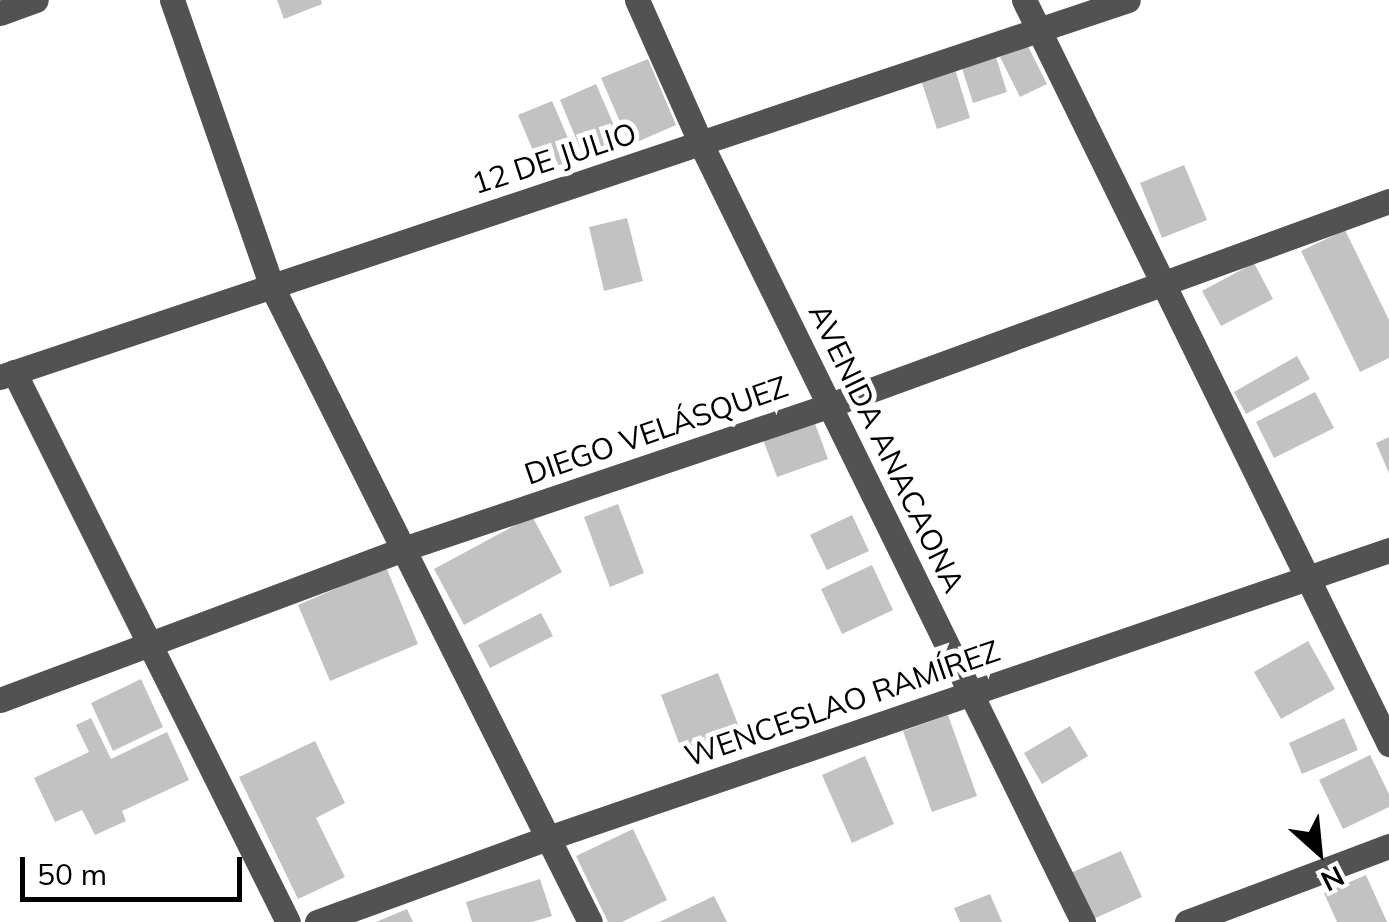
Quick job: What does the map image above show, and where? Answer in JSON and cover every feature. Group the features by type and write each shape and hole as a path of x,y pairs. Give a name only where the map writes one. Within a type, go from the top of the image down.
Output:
{"street":[{"path":"0,12 36,0"},
{"path":"172,0 271,285 590,922"},
{"name":"AVENIDA ANACAONA","path":"637,0 701,144 1083,922"},
{"path":"1024,0 1389,744"},
{"name":"12 DE JULIO","path":"7,374 1128,0"},
{"name":"DIEGO VELÁSQUEZ","path":"0,700 403,549 830,405 1389,201"},
{"path":"7,374 148,642 288,922"},
{"name":"WENCESLAO RAMÍREZ","path":"317,922 548,838 1389,550"},
{"path":"1187,922 1389,846"}],"building":[{"path":"277,0 321,0 322,4 284,19"},
{"path":"1027,44 1047,84 1020,97 1000,57"},
{"path":"996,57 1007,92 973,103 962,68"},
{"path":"648,59 676,125 630,145 601,78"},
{"path":"955,69 970,118 937,129 921,80"},
{"path":"596,84 622,144 585,160 560,100"},
{"path":"552,101 577,159 543,174 518,115"},
{"path":"1184,165 1207,220 1162,238 1140,183"},
{"path":"627,218 643,281 604,291 589,227"},
{"path":"1345,230 1389,320 1389,358 1360,372 1301,251"},
{"path":"1254,263 1273,299 1221,326 1202,291"},
{"path":"1297,356 1310,379 1246,414 1234,392"},
{"path":"1315,392 1334,428 1274,458 1256,422"},
{"path":"813,418 828,459 777,477 762,437"},
{"path":"1389,437 1389,473 1376,443"},
{"path":"618,504 644,573 610,587 584,517"},
{"path":"852,515 869,551 827,570 810,535"},
{"path":"532,516 562,572 464,625 434,569"},
{"path":"872,565 893,610 842,634 821,589"},
{"path":"386,567 418,644 330,681 298,605"},
{"path":"541,613 553,636 490,668 478,645"},
{"path":"1308,641 1335,689 1281,719 1254,672"},
{"path":"718,673 741,732 683,754 661,695"},
{"path":"141,679 163,727 113,751 91,703"},
{"path":"948,715 977,796 932,812 903,731"},
{"path":"91,718 111,759 167,732 189,780 122,811 126,821 95,835 82,810 55,822 34,778 89,752 76,725"},
{"path":"1344,718 1358,750 1302,774 1289,743"},
{"path":"1070,726 1088,756 1042,784 1024,753"},
{"path":"315,741 345,803 316,818 345,877 298,899 239,777"},
{"path":"1370,755 1389,794 1389,807 1343,829 1319,780"},
{"path":"865,756 894,824 852,843 822,775"},
{"path":"633,829 667,900 622,922 608,922 576,856"},
{"path":"1121,851 1142,897 1087,922 1066,875"},
{"path":"1366,875 1387,922 1337,922 1324,893"},
{"path":"540,879 552,916 532,922 472,922 466,902"},
{"path":"990,894 1002,922 960,922 954,908"},
{"path":"714,896 727,922 659,922"},
{"path":"407,909 413,922 376,922"}]}
